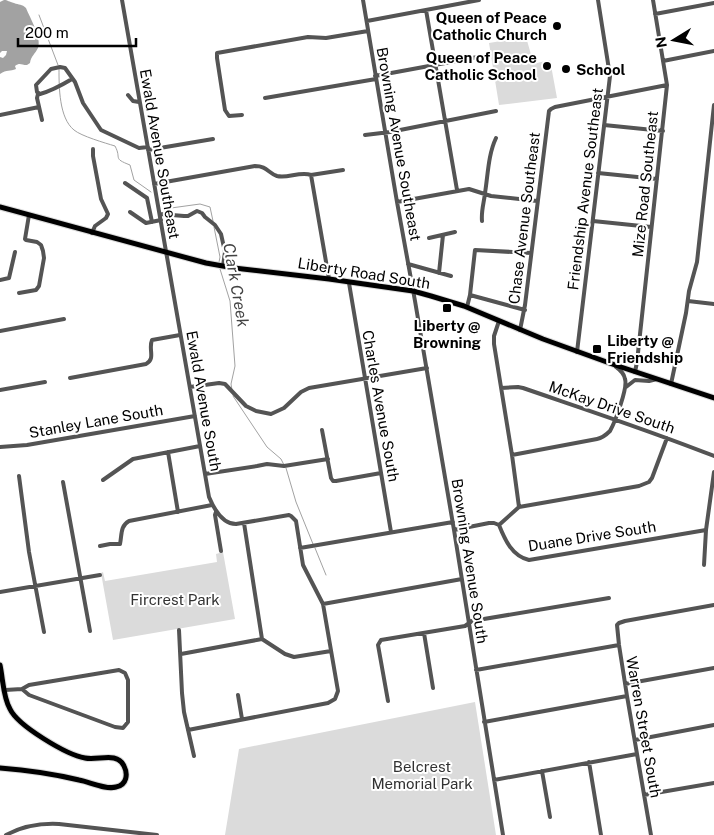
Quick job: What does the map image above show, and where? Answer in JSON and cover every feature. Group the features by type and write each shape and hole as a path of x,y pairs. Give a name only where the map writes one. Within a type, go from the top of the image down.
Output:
{"main road":[{"name":"Liberty Road South","path":"0,207 195,261 413,292 446,300 577,352 714,398"},
{"path":"0,665 8,706 10,711 21,722 54,745 76,756 89,759 118,759 125,768 126,778 124,783 111,788 58,776 0,768"}],"street":[{"name":"Ewald Avenue Southeast","path":"122,0 166,253"},
{"name":"Browning Avenue Southeast","path":"363,0 413,292"},
{"path":"367,21 478,0"},
{"name":"Friendship Avenue Southeast","path":"577,352 610,76 598,0"},
{"name":"Mize Road Southeast","path":"635,372 667,85 653,0"},
{"path":"655,14 714,3"},
{"path":"426,10 457,190"},
{"path":"242,115 229,116 225,110 216,58 217,53 308,37 326,38 368,31"},
{"path":"663,61 714,51"},
{"path":"265,98 483,56"},
{"path":"42,120 36,85 54,68 60,67 65,68 72,78 83,103 102,131 139,148 148,149 213,139"},
{"path":"38,94 59,86 72,78"},
{"path":"608,96 667,85"},
{"path":"128,95 133,100 139,102"},
{"name":"Chase Avenue Southeast","path":"520,330 548,114 555,107 608,96"},
{"path":"671,384 697,262 714,105"},
{"path":"0,115 39,107"},
{"path":"365,135 496,111"},
{"path":"604,125 663,132"},
{"path":"482,221 491,149 496,138"},
{"path":"92,233 95,226 106,218 108,214 101,199 93,149"},
{"path":"154,184 255,166 263,167 278,176 311,175 343,170"},
{"path":"598,173 657,179"},
{"path":"311,175 329,279"},
{"path":"125,183 146,198 152,222"},
{"path":"397,202 469,189 491,196 538,201"},
{"path":"160,214 188,216 197,211 202,213 218,227 225,257 223,266"},
{"path":"130,212 146,223 161,220"},
{"path":"19,293 36,290 40,286 44,258 44,250 41,245 25,239 29,215"},
{"path":"593,221 652,227"},
{"path":"429,238 455,232"},
{"path":"438,273 443,234"},
{"path":"467,307 475,250 531,253"},
{"path":"0,280 8,278 15,252"},
{"name":"Ewald Avenue South","path":"166,253 209,497 216,512 220,551"},
{"path":"408,264 451,276"},
{"name":"Charles Avenue South","path":"349,283 391,532"},
{"name":"Browning Avenue South","path":"413,292 453,522 503,835"},
{"path":"470,295 524,310"},
{"path":"688,301 714,304"},
{"path":"0,330 64,319"},
{"path":"499,321 493,340 520,507"},
{"path":"70,378 146,364 152,359 150,346 152,340 180,335"},
{"path":"512,455 600,438 606,434 615,420 626,387 626,380 615,365"},
{"path":"190,387 219,382 225,384 246,406 256,411 271,414 284,408 308,388 427,368"},
{"path":"626,387 634,380 649,381 656,379"},
{"path":"0,390 45,382"},
{"name":"McKay Drive South","path":"501,388 523,388 714,456"},
{"name":"Stanley Lane South","path":"0,447 27,445 195,416"},
{"path":"322,430 333,481 381,473"},
{"path":"454,530 489,523 499,525 520,507 646,484 652,478 667,438"},
{"path":"103,480 133,459 200,446"},
{"path":"168,452 178,512"},
{"path":"205,474 267,464 284,466 328,459"},
{"path":"704,565 706,530 714,472"},
{"path":"19,476 29,552 44,632"},
{"path":"63,482 90,631"},
{"path":"100,546 120,544 122,528 129,521 212,505"},
{"path":"188,730 328,703 335,698 338,691 323,604 303,565 296,521 292,516 285,515 229,524 216,512"},
{"path":"300,548 453,522"},
{"path":"244,523 262,639"},
{"name":"Duane Drive South","path":"499,525 514,553 529,560 706,530"},
{"path":"0,592 100,575"},
{"path":"323,604 462,579"},
{"path":"388,701 378,645 383,640 464,626 472,621 608,598"},
{"name":"Warren Street South","path":"651,835 617,628 619,623 625,621 714,605"},
{"path":"179,630 182,693 194,756"},
{"path":"424,633 434,688"},
{"path":"181,654 262,639 285,654 294,657 331,651"},
{"path":"476,670 619,645"},
{"path":"625,684 714,668"},
{"path":"4,690 22,689 29,685 119,670 125,673 128,680 128,722 123,728 115,727 29,695 22,689"},
{"path":"238,695 242,719"},
{"path":"484,722 627,696"},
{"path":"635,740 714,725"},
{"path":"494,780 637,754"},
{"path":"589,762 601,835"},
{"path":"542,771 550,817"},
{"path":"644,795 714,783"},
{"path":"6,835 27,826 44,823 157,835"}],"green space":[{"path":"526,37 532,58 535,58 537,63 550,60 557,98 499,105 489,43"},
{"name":"Fircrest Park","path":"223,552 235,619 113,640 101,573 103,572 105,581 217,562 216,554"},
{"name":"Belcrest Memorial Park","path":"475,702 496,835 225,835 239,749"}],"shaded area":[{"path":"4,0 26,8 37,34 39,44 30,63 27,65 18,64 15,66 16,69 0,74 0,57 3,58 7,51 0,53 0,2"}],"waterway":[{"name":"Clark Creek","path":"39,15 58,65"},
{"name":"Clark Creek","path":"59,69 61,102 69,125 82,135 115,146 118,158 130,165 134,180 151,192"},
{"name":"Clark Creek","path":"161,199 171,208 200,204 210,207 213,221"},
{"name":"Clark Creek","path":"214,227 220,257 219,262"},
{"name":"Clark Creek","path":"220,269 230,301 235,366 231,384 232,390"},
{"name":"Clark Creek","path":"233,396 267,447 281,459 284,465"},
{"name":"Clark Creek","path":"286,468 296,502 313,544"},
{"name":"Clark Creek","path":"315,548 326,575"}],"place":[{"name":"Queen of Peace Catholic Church","path":"557,26"},
{"name":"Queen of Peace Catholic School","path":"547,66"},
{"name":"School","path":"566,69"},
{"name":"Liberty @ Browning","path":"447,308"},
{"name":"Liberty @ Friendship","path":"597,349"}]}
